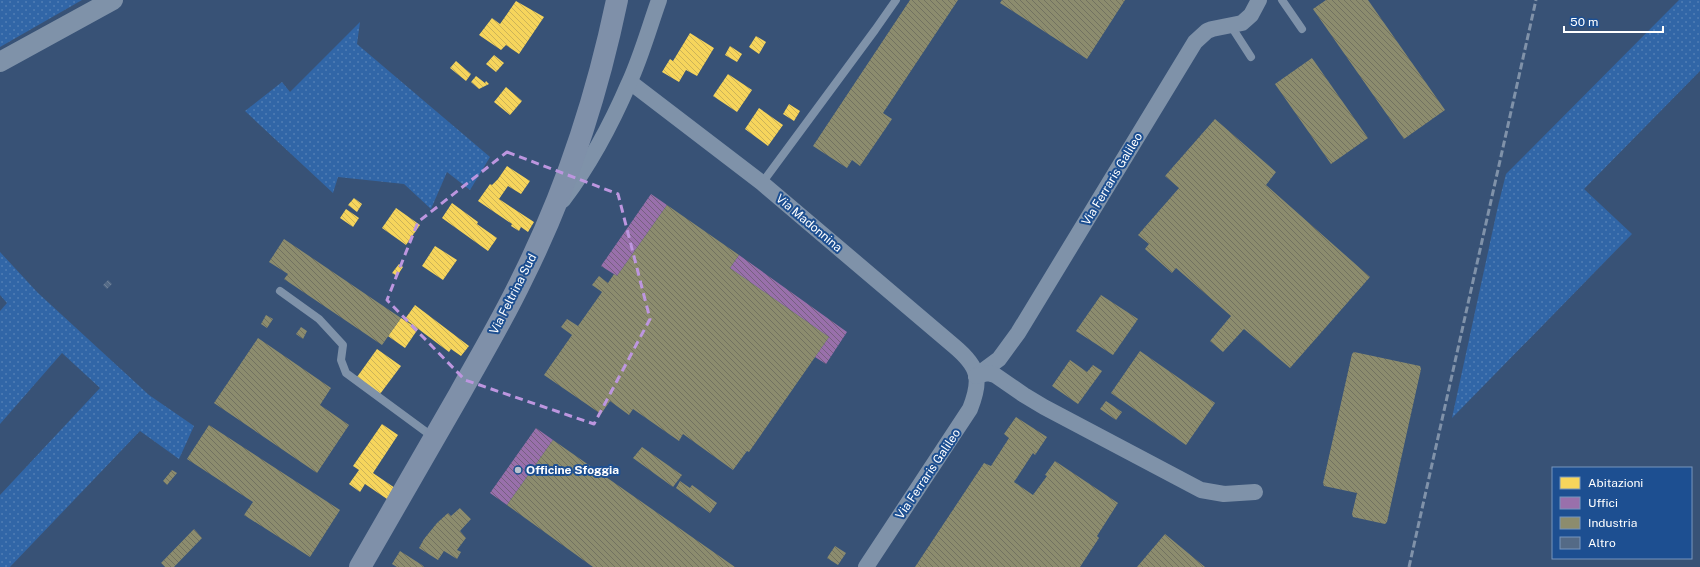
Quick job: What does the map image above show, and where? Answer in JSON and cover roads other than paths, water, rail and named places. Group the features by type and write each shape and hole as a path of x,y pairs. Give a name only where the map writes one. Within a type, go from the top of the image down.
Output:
{"main road":[{"name":"Via Feltrina Sud","path":"360,567 507,309 549,219 585,125 600,74 618,0"}],"street":[{"path":"0,62 113,0"},
{"path":"549,219 588,164 630,82 659,0"},
{"name":"Via Ferraris Galileo","path":"866,567 966,416 975,397 976,376 999,359 1018,333 1196,42 1207,31 1242,23 1248,17 1259,0"},
{"name":"Via Madonnina","path":"630,82 762,183 963,354 975,368 976,376"},
{"path":"976,376 988,373 995,374 1024,395 1044,407 1201,490 1224,494 1255,492"}],"lane":[{"path":"762,183 844,74 896,0"},
{"path":"1282,0 1302,29"},
{"path":"1231,26 1251,57"},
{"path":"280,292 319,319 343,345 341,360 346,373 434,438"}],"railway":[{"path":"1409,567 1536,0"}],"place":[{"name":"Officine Sfoggia","path":"518,470"}]}
